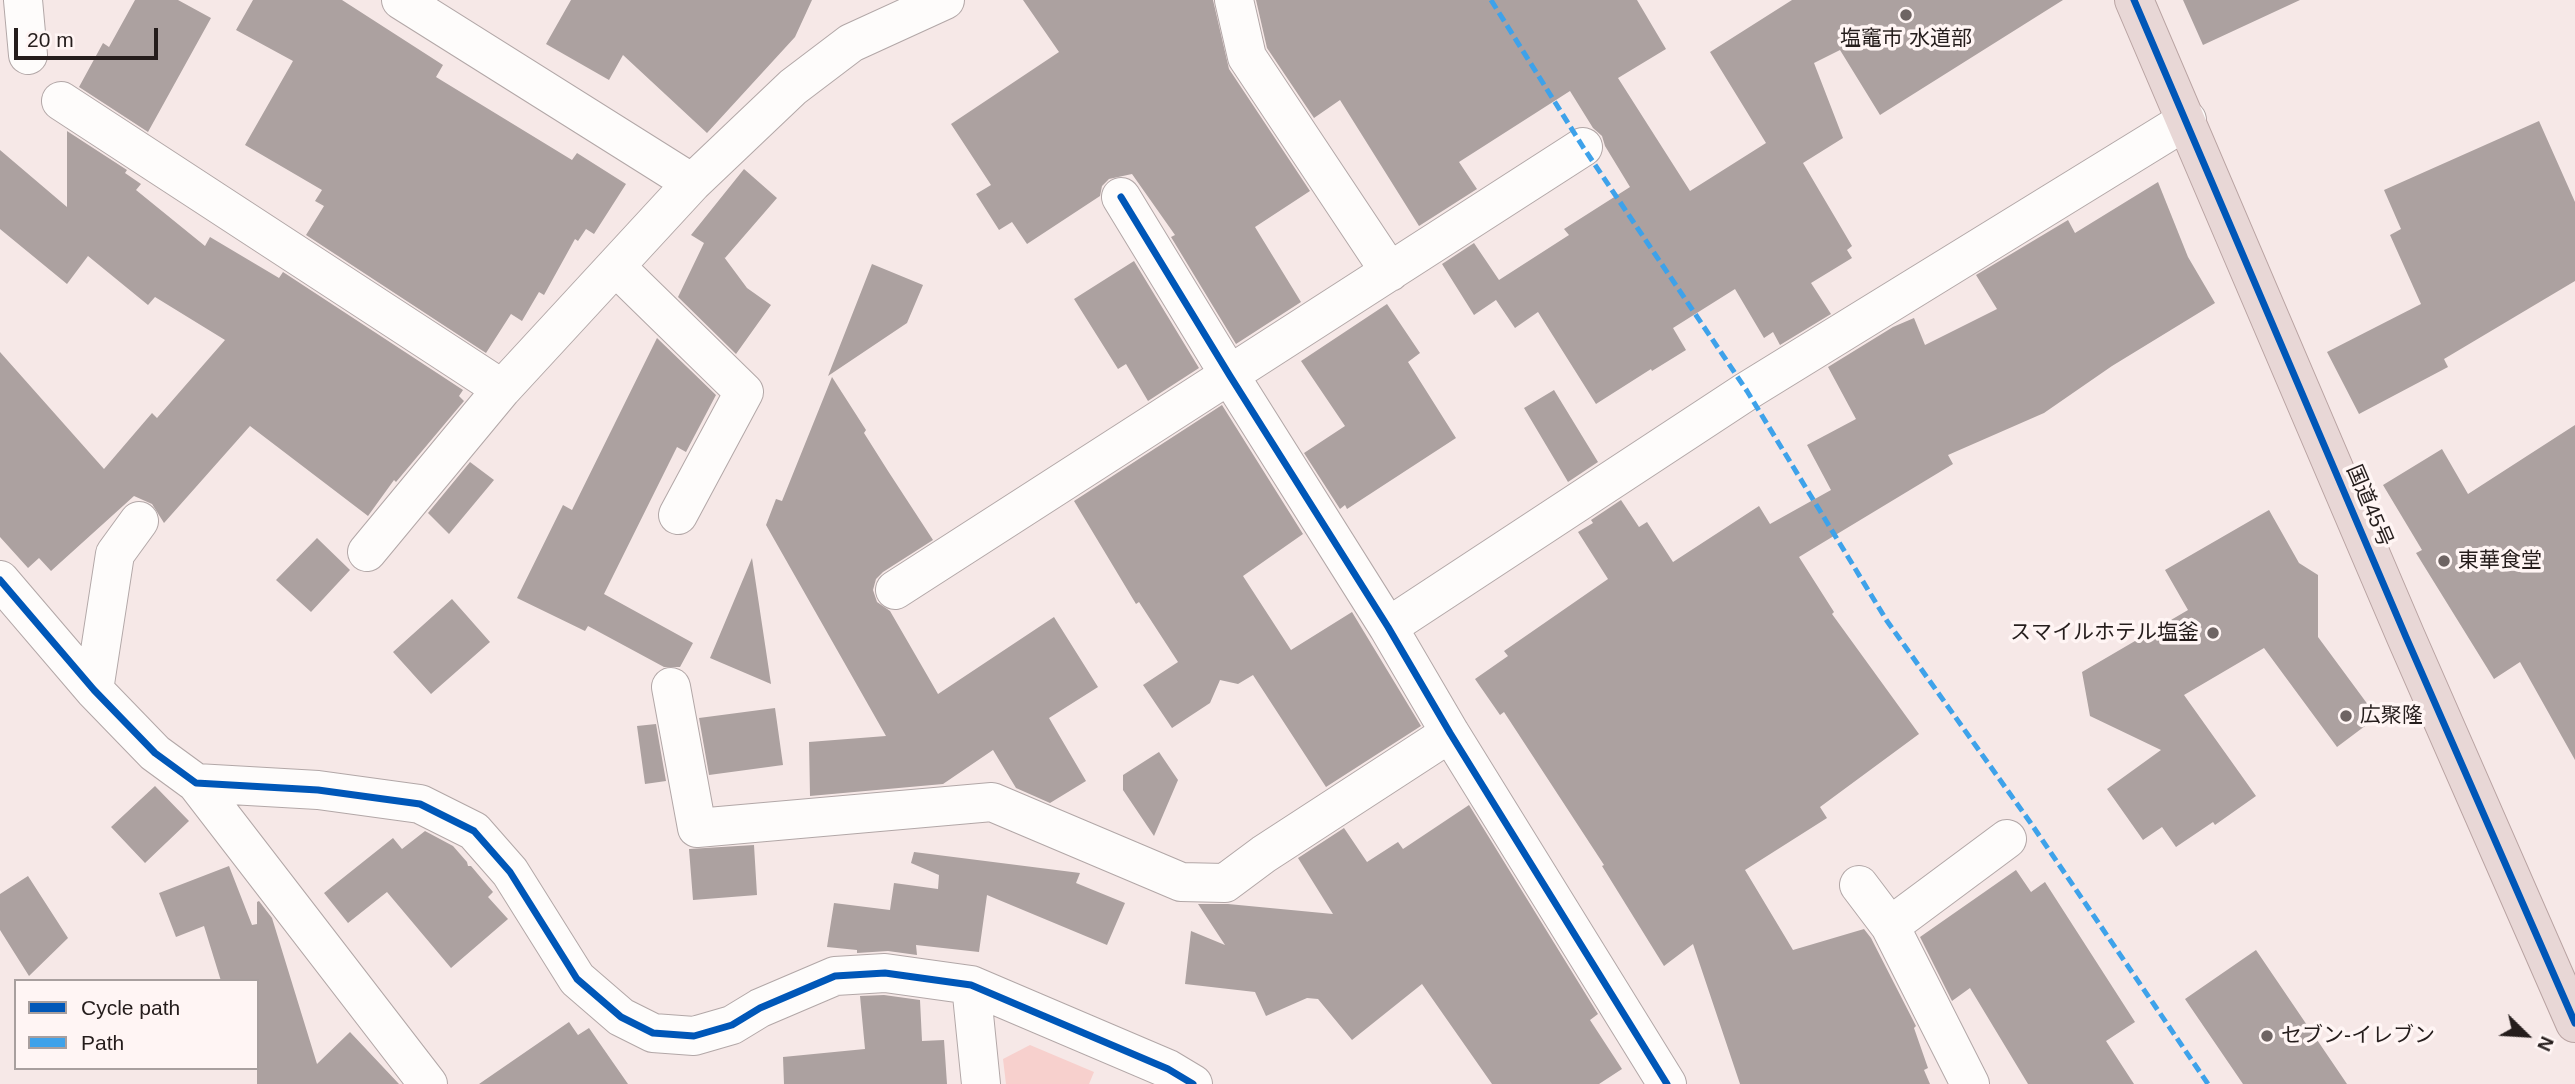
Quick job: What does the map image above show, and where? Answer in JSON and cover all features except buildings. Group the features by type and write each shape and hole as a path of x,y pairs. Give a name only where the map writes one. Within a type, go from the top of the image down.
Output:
{"highway":[{"name":"国道45号","path":"2134,0 2406,637 2575,1023"}],"street":[{"path":"23,0 27,55"},
{"path":"367,552 502,389 692,183 793,87 850,43 945,0"},
{"path":"1234,0 1247,57 1390,272"},
{"path":"405,1 692,183"},
{"path":"61,101 502,389"},
{"path":"1388,626 1747,391 2187,120"},
{"path":"895,590 1583,147"},
{"path":"1121,197 1388,626 1450,733 1667,1084"},
{"path":"615,267 744,392 678,515"},
{"path":"94,690 116,554 139,521"},
{"path":"0,580 94,690 155,753 196,783 421,1081"},
{"path":"671,687 697,828 992,802 1181,882 1225,883 1264,854 1450,733"},
{"path":"196,783 318,790 420,804 474,831 510,872 577,979 621,1017 653,1033 694,1036 732,1025 760,1009 835,976 885,973 971,985 1168,1069 1193,1084"},
{"path":"1890,926 2007,839"},
{"path":"1860,885 1890,926 1970,1084"},
{"path":"971,985 981,1084"}],"shaded area":[{"path":"1030,1045 1094,1072 1089,1084 1006,1084 1003,1059"}],"marked path":[{"path":"1491,0 1583,147 1747,391 1887,621 2030,822 2208,1084"}],"cycle path":[{"path":"2134,0 2406,637 2575,1023"},
{"path":"1121,197 1667,1084"},
{"path":"0,580 94,690 155,753 196,783 318,790 420,804 474,831 510,872 577,979 621,1017 653,1033 694,1036 732,1025 760,1008 835,976 885,973 971,985 1168,1069 1193,1084"}],"place":[{"name":"塩竈市 水道部","path":"1906,15"},
{"name":"東華食堂","path":"2444,561"},
{"name":"スマイルホテル塩釜","path":"2213,633"},
{"name":"広聚隆","path":"2346,716"},
{"name":"セブン-イレブン","path":"2267,1036"}]}
